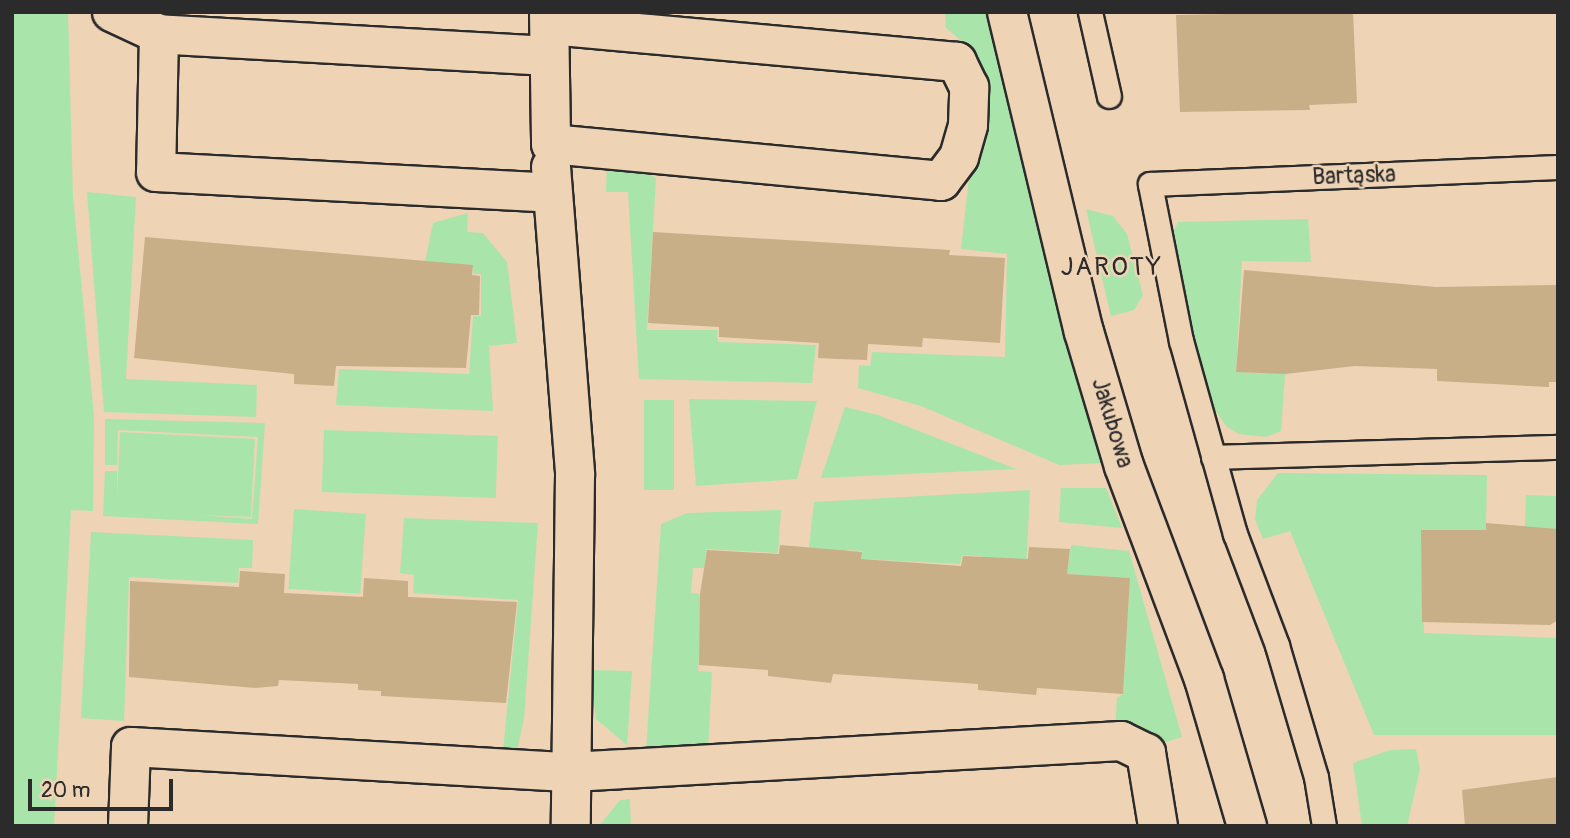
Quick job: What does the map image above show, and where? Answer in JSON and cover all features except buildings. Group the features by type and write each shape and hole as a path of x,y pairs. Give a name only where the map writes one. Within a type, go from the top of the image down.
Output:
{"street":[{"path":"112,12 159,34 550,31 957,62 969,88 960,157 941,181 551,144"},
{"name":"Jakubowa","path":"1007,12 1053,219 1092,359 1124,466 1205,679 1247,826"},
{"path":"550,31 551,193 575,475 571,826"},
{"path":"159,34 156,172 551,193"},
{"path":"128,826 131,747 571,772 1129,742 1146,753 1158,826"}],"lane":[{"path":"1090,12 1109,96"},
{"name":"Bartąska","path":"1213,457 1181,341 1150,184 1558,167"},
{"path":"1324,826 1316,777 1278,645 1234,534 1213,457 1558,447"}],"green space":[{"path":"12,12 68,12 73,196 94,416 93,511 71,510 54,826 12,826"},
{"path":"945,12 996,12 1103,463 1059,465 921,406 858,388 859,365 870,366 872,352 1005,357 1007,254 961,249 981,70 975,52 946,28"},
{"path":"607,163 643,167 656,179 647,330 717,330 718,342 816,345 812,383 639,379 628,192 606,192"},
{"path":"87,192 136,197 126,379 257,385 256,417 104,412"},
{"path":"1086,209 1113,216 1127,234 1143,295 1134,310 1111,316"},
{"path":"468,213 467,232 483,233 507,262 517,343 489,346 493,411 336,405 339,369 469,374 473,316 481,316 481,274 473,274 473,265 425,262 433,223"},
{"path":"1308,219 1311,262 1242,261 1236,372 1285,374 1281,431 1266,437 1239,434 1227,427 1209,402 1171,258 1173,232 1178,222"},
{"path":"689,399 817,401 797,479 696,486"},
{"path":"644,400 674,400 674,490 644,490"},
{"path":"845,407 878,415 1016,469 821,478"},
{"path":"105,419 265,423 258,524 103,516 105,471 117,471 117,497 120,432 255,439 251,517 200,515 252,519 258,437 118,430 117,465 105,465"},
{"path":"324,430 498,436 496,498 322,492"},
{"path":"1278,473 1487,475 1486,530 1421,531 1424,633 1558,638 1558,735 1374,735 1290,531 1263,539 1255,519 1257,500"},
{"path":"1061,488 1106,488 1122,528 1059,522"},
{"path":"1030,490 1026,570 981,566 981,556 962,555 960,564 862,559 862,551 846,550 845,557 808,555 814,502"},
{"path":"1526,495 1558,496 1557,531 1525,530"},
{"path":"294,509 366,514 360,594 288,589"},
{"path":"781,510 778,553 707,549 704,568 693,568 691,593 703,594 698,671 712,672 708,750 646,750 661,524 687,513"},
{"path":"404,518 538,523 524,719 516,754 502,761 518,600 413,593 414,575 400,573"},
{"path":"91,532 253,540 252,568 239,568 238,583 129,577 124,721 81,718"},
{"path":"1071,545 1129,551 1182,737 1157,745 1115,729 1117,698 1123,694 1130,578 1067,574"},
{"path":"590,670 632,671 627,745 596,719"},
{"path":"1416,749 1420,769 1407,826 1362,826 1353,763 1390,750"},
{"path":"630,799 631,826 599,826 620,800"}],"district":[{"name":"JAROTY","path":"1112,268"}]}
